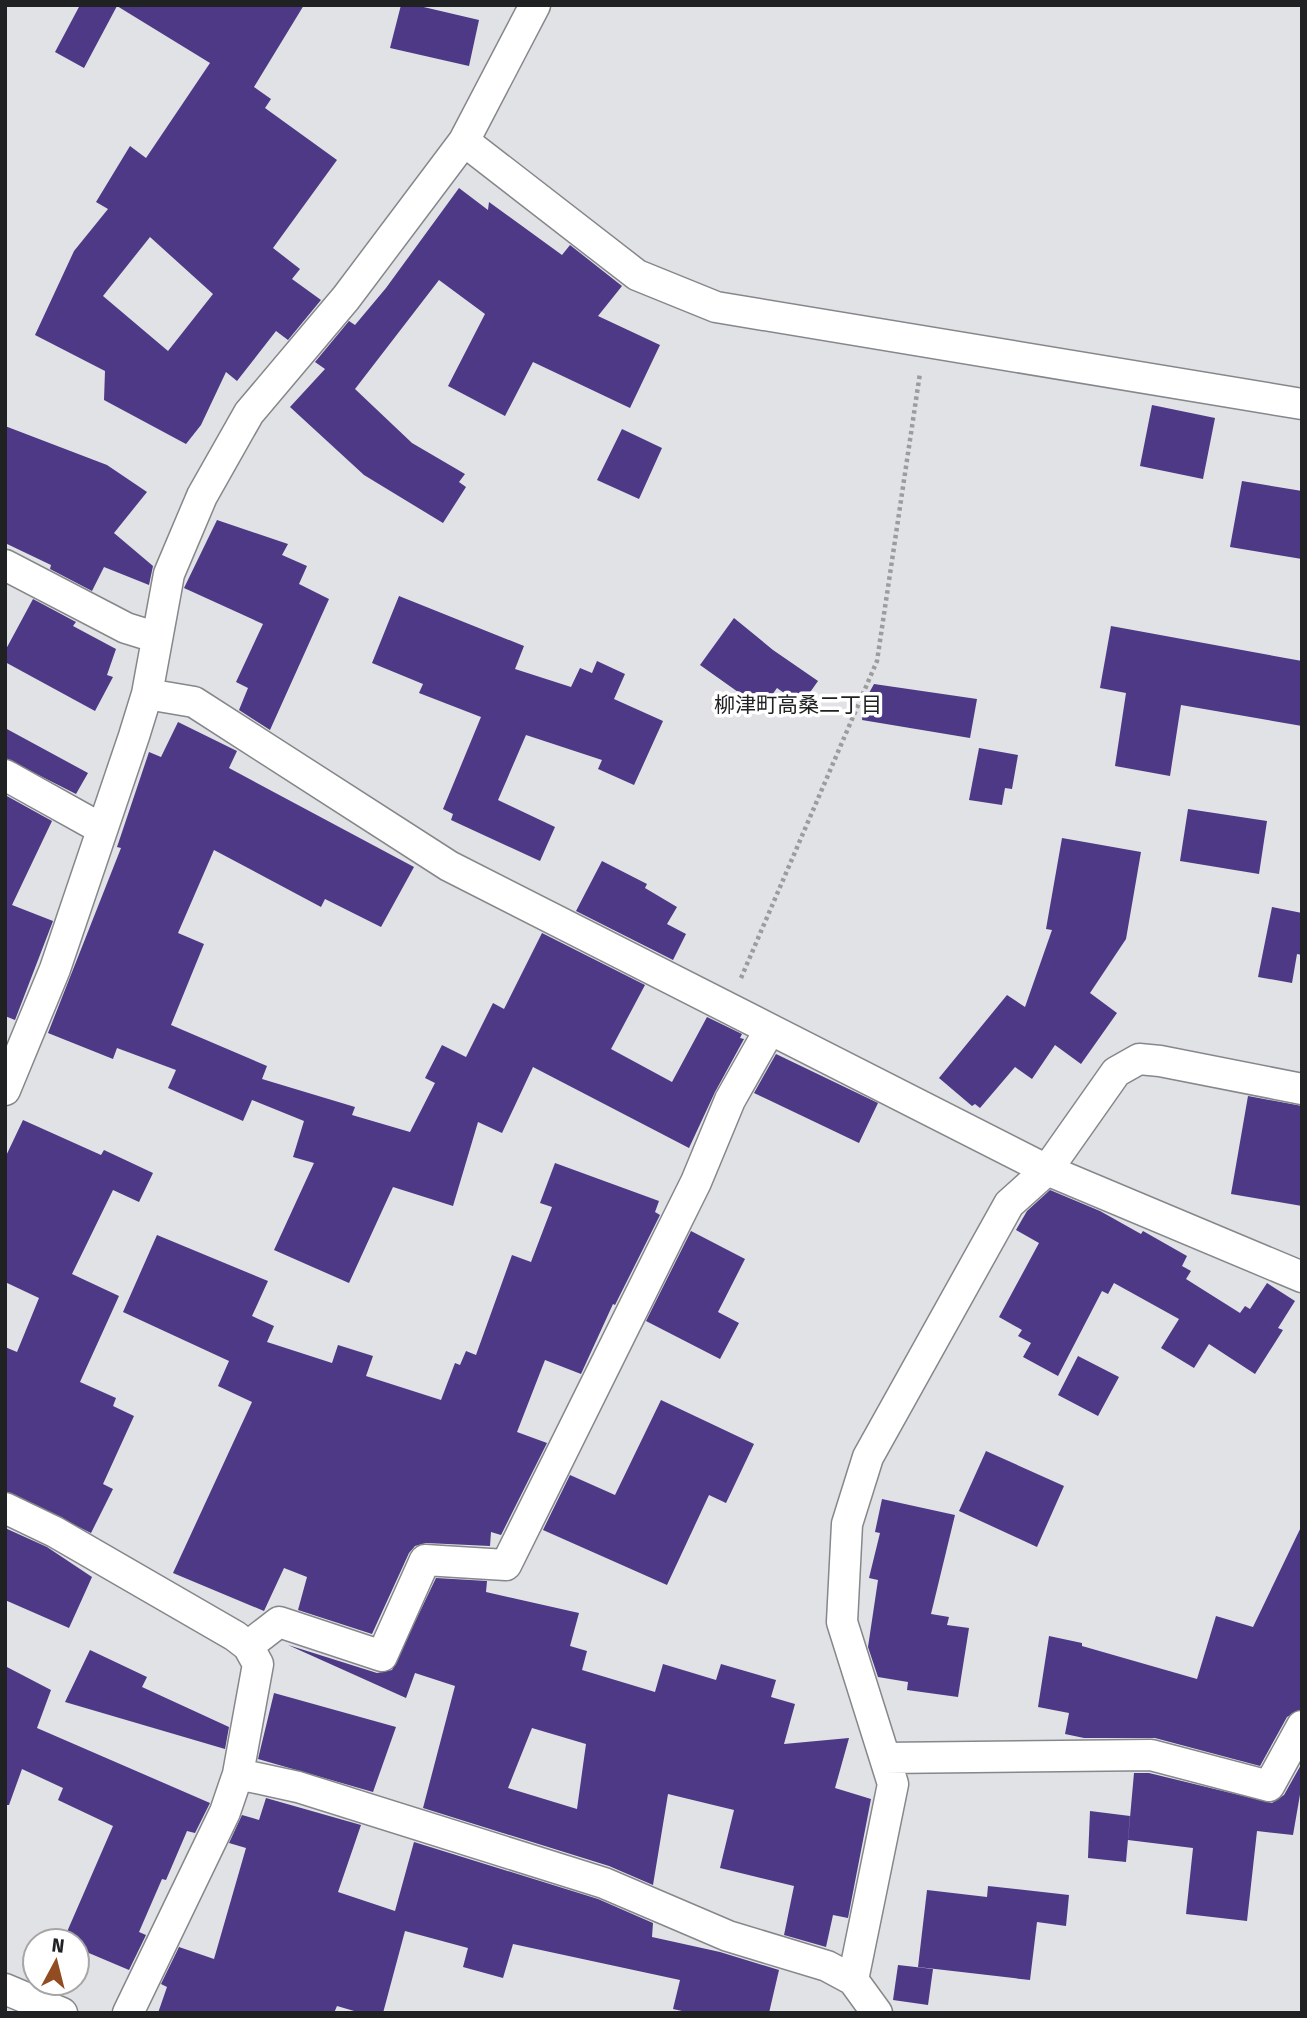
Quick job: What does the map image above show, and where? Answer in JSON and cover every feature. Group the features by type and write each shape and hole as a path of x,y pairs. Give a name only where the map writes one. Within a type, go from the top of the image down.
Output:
{"street":[{"path":"5,1090 55,969 147,694 155,637 173,563 202,496 248,412 346,298 464,141 535,5"},
{"path":"464,141 637,275 716,307 1302,404"},
{"path":"5,565 126,628 155,637"},
{"path":"147,694 194,702 450,866 769,1031 1047,1170 1302,1277"},
{"path":"5,775 102,829"},
{"path":"248,1646 279,1622 382,1657 425,1560 506,1566 696,1182 730,1100 769,1031"},
{"path":"853,1980 893,1784 842,1622 847,1524 868,1457 1009,1204 1047,1170 1116,1072 1139,1059 1302,1089"},
{"path":"5,1508 55,1531 248,1646 258,1664 238,1774 225,1812 128,2013"},
{"path":"885,1758 1151,1755 1269,1786 1302,1726"},
{"path":"238,1774 298,1787 604,1883 728,1936 827,1966 853,1980 877,2013"},
{"path":"5,1989 62,2013"},
{"path":"5,2004 22,2013"}],"path":[{"path":"727,1009 877,661 925,341"}],"building":[{"path":"80,5 304,5 254,87 271,99 265,108 337,160 273,248 300,269 292,279 321,300 288,340 276,331 237,381 226,372 201,425 186,444 104,400 105,371 35,335 74,251 108,209 96,202 130,146 146,158 210,63 117,6 84,68 55,52","holes":["150,237 213,294 168,351 103,296"]},
{"path":"401,5 415,5 479,20 469,66 390,48"},
{"path":"459,188 488,210 489,202 562,255 570,245 622,286 598,316 660,345 630,408 533,362 505,416 448,386 485,314 439,280 355,389 412,443 465,474 459,482 466,487 443,523 364,475 290,407 325,369 315,362 349,321 355,325 386,288"},
{"path":"1152,405 1215,418 1203,479 1140,466"},
{"path":"5,426 107,465 147,492 114,533 153,566 149,585 104,567 92,591 50,569 51,565 5,543"},
{"path":"622,429 662,448 639,499 597,480"},
{"path":"1242,481 1302,491 1302,559 1230,547"},
{"path":"217,520 288,544 282,555 307,566 299,584 329,599 270,730 239,710 248,688 236,682 263,624 184,588"},
{"path":"399,596 524,646 515,669 571,687 580,668 592,673 597,661 625,674 614,699 663,721 634,785 598,769 602,760 526,735 498,800 555,827 540,861 451,820 453,814 443,809 481,717 419,693 423,684 372,663"},
{"path":"33,599 76,622 73,626 116,649 107,675 113,677 95,711 5,662 5,651"},
{"path":"734,618 773,650 818,681 801,705 777,688 762,709 700,665"},
{"path":"1111,626 1302,661 1302,726 1181,705 1170,776 1115,766 1126,693 1100,688"},
{"path":"874,684 977,699 970,738 862,720 864,702"},
{"path":"178,722 237,751 229,768 414,867 381,927 325,899 321,907 214,850 178,933 204,944 171,1025 267,1066 262,1079 355,1107 352,1115 410,1132 435,1083 425,1078 442,1045 466,1057 493,1003 504,1009 542,933 645,985 611,1049 672,1082 707,1017 742,1034 740,1038 744,1039 689,1148 533,1067 502,1133 478,1122 453,1206 393,1187 349,1283 274,1250 314,1163 293,1157 304,1121 252,1100 243,1121 168,1088 176,1070 117,1048 113,1059 48,1033 121,848 117,847 149,752 161,757"},
{"path":"5,728 88,773 76,794 5,758"},
{"path":"979,748 1018,755 1012,789 1005,788 1002,805 969,800"},
{"path":"5,795 52,821 12,905 53,921 15,1020 5,1016"},
{"path":"1188,809 1267,821 1259,874 1180,861"},
{"path":"1062,838 1141,852 1126,939 1090,993 1117,1013 1081,1064 1055,1045 1032,1079 1015,1067 980,1108 975,1104 972,1106 939,1078 1007,995 1025,1007 1052,930 1046,929"},
{"path":"602,861 647,884 645,888 677,907 667,924 686,934 673,960 576,911"},
{"path":"1272,907 1302,913 1302,955 1297,954 1292,983 1258,977"},
{"path":"776,1054 878,1103 859,1143 754,1093"},
{"path":"1248,1096 1302,1106 1302,1206 1231,1194"},
{"path":"23,1120 101,1155 104,1150 153,1173 139,1202 113,1190 72,1274 119,1296 80,1382 116,1398 113,1406 134,1416 103,1484 113,1489 91,1533 5,1491 5,1347 17,1352 39,1298 5,1282 5,1158"},
{"path":"555,1163 659,1201 655,1212 660,1215 615,1305 613,1304 581,1374 545,1360 517,1432 547,1443 501,1535 491,1532 490,1546 426,1543 415,1546 409,1553 372,1634 298,1610 307,1577 284,1568 264,1611 173,1573 252,1402 218,1386 229,1361 123,1312 157,1235 268,1281 252,1316 274,1326 267,1342 332,1363 338,1345 373,1356 366,1376 441,1400 455,1363 460,1365 466,1351 476,1355 512,1255 531,1262 552,1207 540,1203"},
{"path":"1050,1190 1100,1211 1141,1234 1143,1231 1187,1256 1182,1266 1191,1271 1186,1279 1240,1313 1245,1306 1250,1309 1267,1283 1295,1301 1278,1328 1283,1330 1255,1374 1209,1344 1194,1368 1161,1348 1179,1319 1114,1283 1108,1294 1102,1291 1058,1376 1023,1357 1031,1343 1018,1336 1022,1330 999,1317 1039,1243 1016,1230 1027,1211"},
{"path":"691,1231 745,1259 718,1312 739,1323 720,1359 646,1321"},
{"path":"1078,1356 1119,1377 1098,1416 1058,1395"},
{"path":"661,1400 754,1444 726,1503 709,1495 667,1585 543,1530 570,1475 615,1495"},
{"path":"986,1451 1064,1486 1037,1547 959,1511"},
{"path":"882,1499 955,1515 931,1614 949,1617 947,1625 969,1628 958,1697 907,1690 908,1682 878,1677 868,1647 878,1580 869,1578 880,1533 875,1532"},
{"path":"1302,1525 1302,1709 1287,1717 1260,1766 1155,1738 1084,1738 1065,1734 1069,1713 1038,1707 1049,1636 1082,1643 1082,1646 1197,1679 1216,1616 1253,1627"},
{"path":"5,1528 47,1547 92,1577 69,1628 5,1600"},
{"path":"436,1578 487,1581 486,1592 579,1613 570,1646 587,1651 582,1670 655,1692 663,1664 716,1680 721,1664 776,1680 771,1697 795,1704 784,1744 849,1738 835,1788 871,1799 848,1918 833,1915 826,1947 784,1935 794,1886 720,1868 734,1810 668,1794 653,1885 609,1866 423,1808 455,1686 415,1673 406,1698 288,1645 377,1673 392,1670","holes":["532,1728 586,1744 577,1809 508,1788"]},
{"path":"90,1650 147,1677 142,1687 229,1727 225,1749 65,1702"},
{"path":"5,1666 51,1690 37,1728 210,1803 195,1833 187,1831 166,1880 162,1879 139,1932 146,1935 129,1970 91,1954 91,1927 69,1927 113,1826 58,1800 63,1788 22,1769 9,1805 5,1805"},
{"path":"274,1693 396,1727 373,1792 258,1759"},
{"path":"1302,1763 1302,1783 1293,1835 1257,1831 1247,1921 1186,1914 1193,1848 1128,1840 1134,1773 1149,1773 1272,1803 1284,1795"},
{"path":"266,1798 361,1825 338,1892 395,1911 414,1842 598,1899 653,1923 652,1937 720,1952 779,1970 769,2013 691,2013 673,2009 680,1980 513,1944 503,1978 463,1967 468,1948 405,1931 383,2013 361,2013 337,2006 334,2013 158,2013 167,1987 161,1984 179,1947 214,1959 246,1848 229,1843 242,1815 259,1820"},
{"path":"1090,1811 1130,1816 1126,1862 1088,1858"},
{"path":"988,1886 1069,1895 1066,1926 1037,1922 1030,1980 918,1967 927,1890 987,1897"},
{"path":"898,1965 933,1969 928,2005 893,2000"}],"district":[{"name":"柳津町高桑二丁目","path":"798,705"}]}
